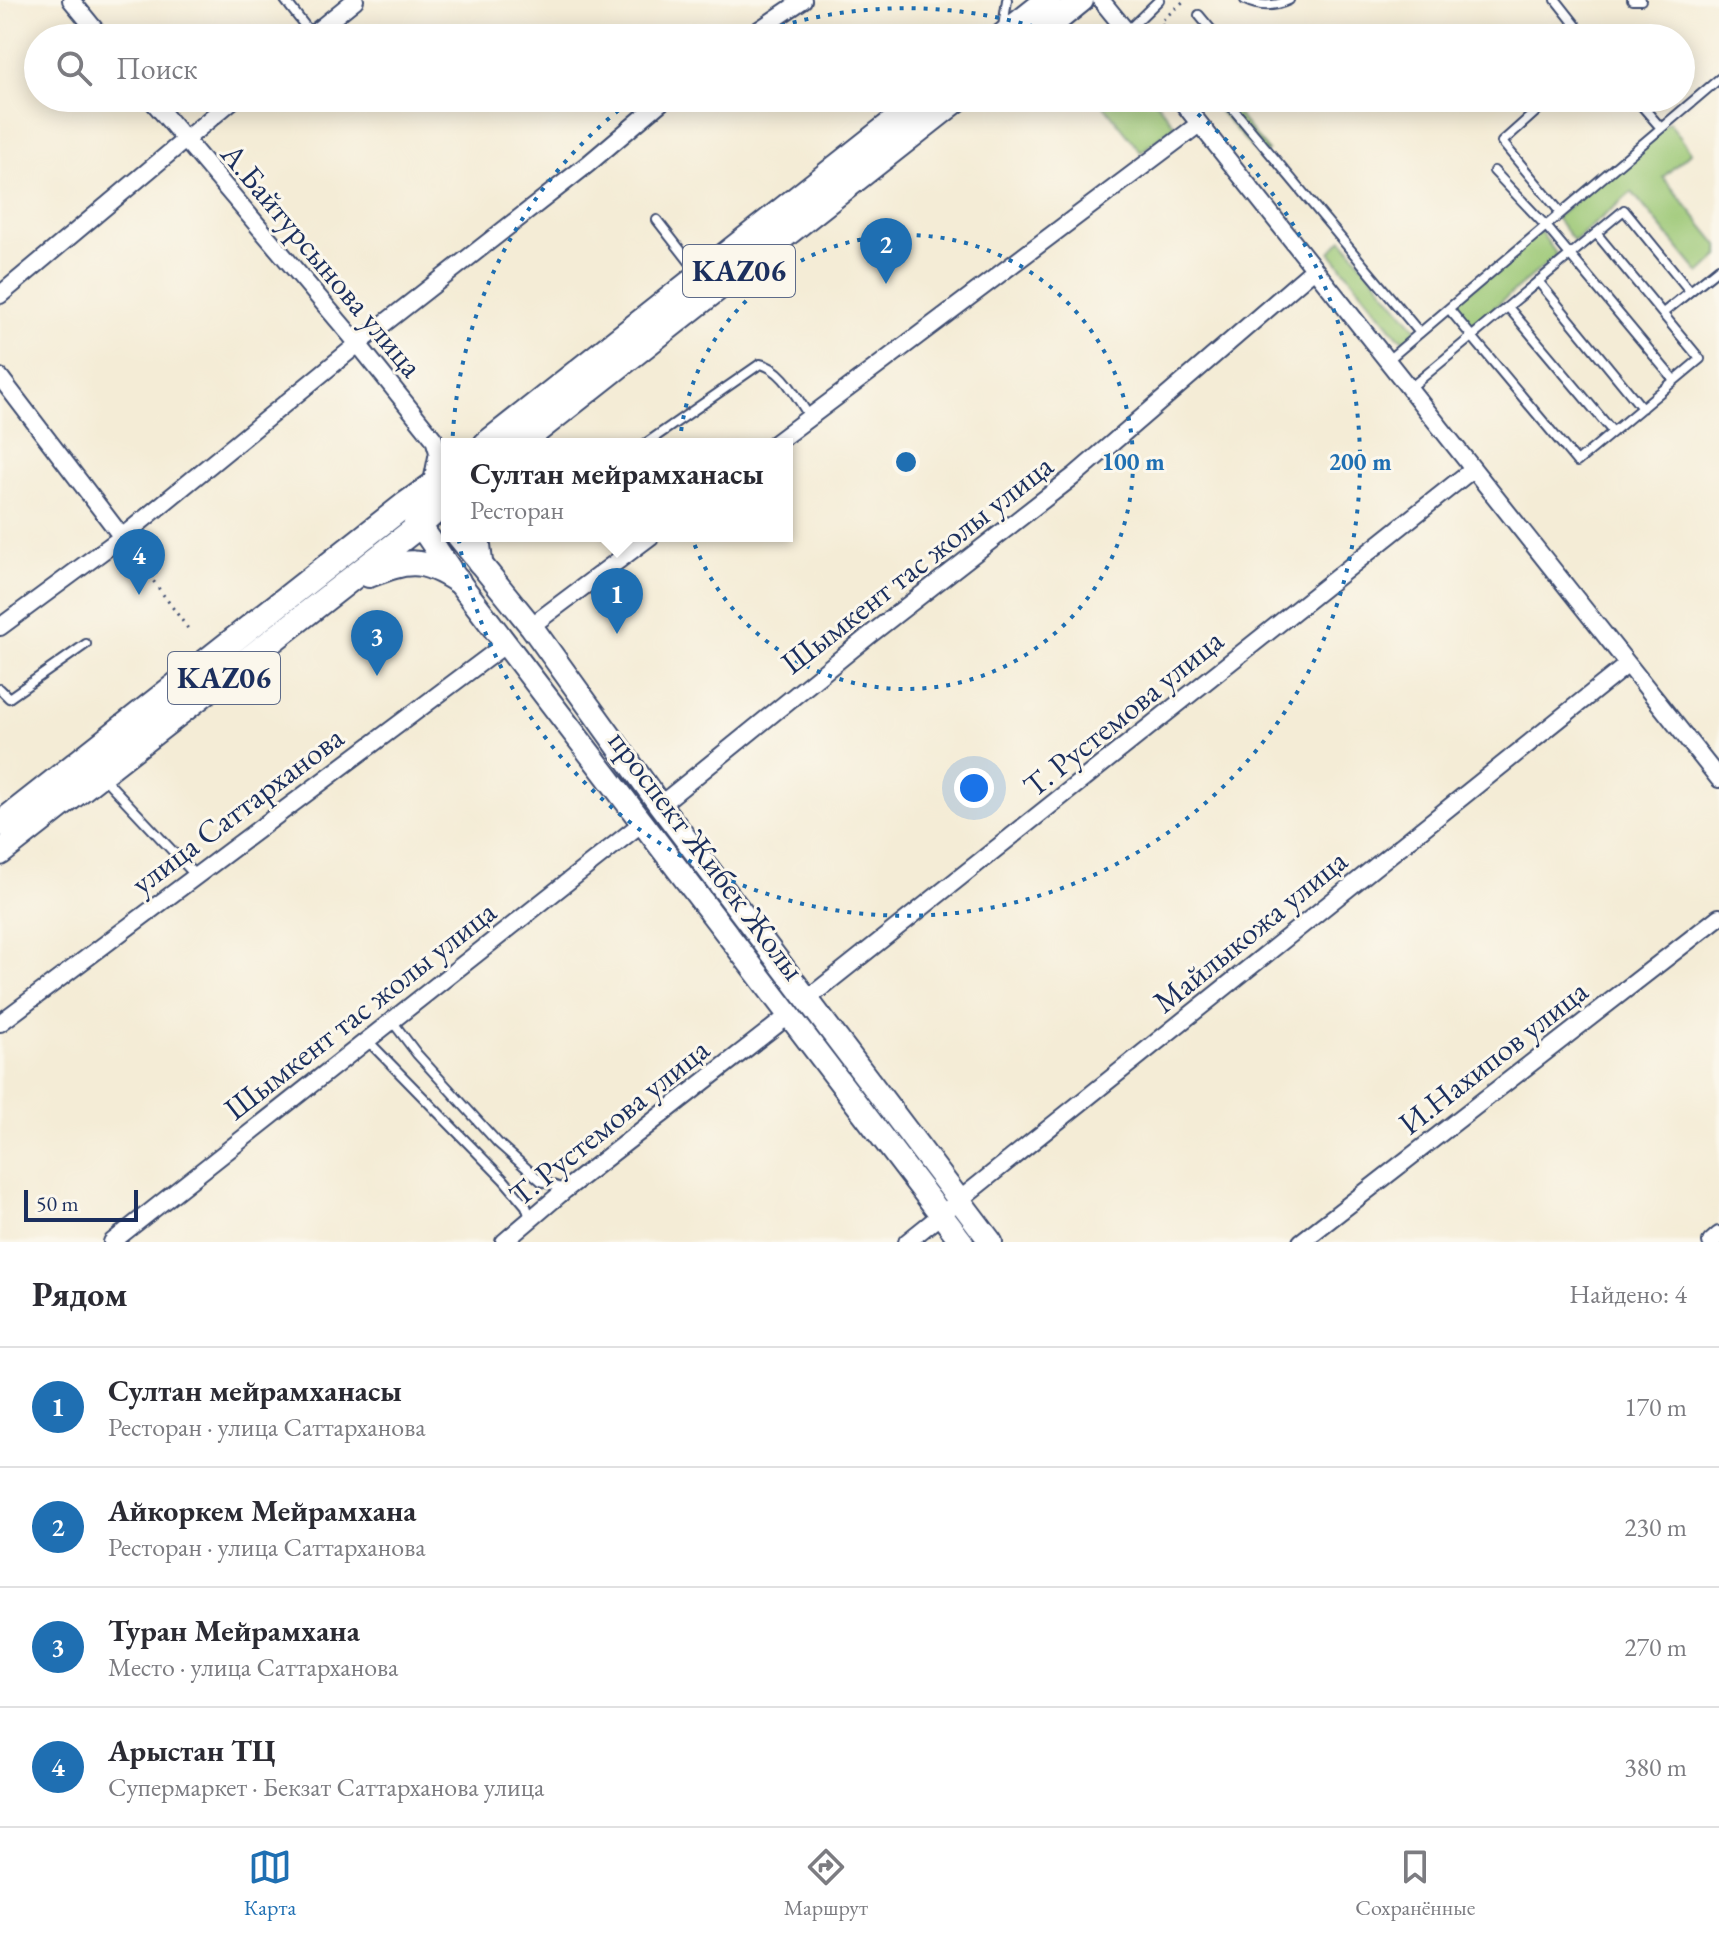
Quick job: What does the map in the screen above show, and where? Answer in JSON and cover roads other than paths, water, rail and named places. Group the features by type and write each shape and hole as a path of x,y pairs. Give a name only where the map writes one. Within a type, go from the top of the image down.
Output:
{"main road":[{"path":"1018,24 1048,0"},
{"path":"1051,24 1081,0"},
{"name":"KАZ06","path":"494,438 906,112"},
{"name":"KАZ06","path":"528,438 941,112"},
{"name":"KАZ06","path":"0,853 101,774 310,596 406,504 441,492"},
{"name":"KАZ06","path":"0,824 310,596 341,587 420,525 441,492"},
{"path":"478,542 480,562"},
{"path":"341,587 393,565 410,562 436,567 458,581"}],"street":[{"path":"71,0 91,24"},
{"path":"325,24 355,0"},
{"path":"768,24 803,0"},
{"path":"1101,0 1121,24"},
{"name":"А.Байтурсынова улица","path":"161,112 358,344 434,439 441,492"},
{"path":"0,295 218,112"},
{"path":"0,627 122,537 649,112"},
{"path":"1190,112 1719,779"},
{"path":"782,438 1199,124"},
{"name":"Шымкент тас жолы улица","path":"660,805 1074,476 1314,269"},
{"path":"0,377 122,537"},
{"name":"Т. Рустемова улица","path":"807,999 1473,469"},
{"name":"проспект Жибек Жолы","path":"406,504 458,581 788,1016 950,1207 991,1242"},
{"name":"проспект Жибек Жолы","path":"463,542 531,626 660,805 807,999 950,1207 962,1242"},
{"path":"531,626 643,542"},
{"name":"улица Саттарханова","path":"0,1023 507,643"},
{"name":"Майлыкожа улица","path":"907,1242 1628,664"},
{"name":"Шымкент тас жолы улица","path":"112,1242 642,823"},
{"name":"И.Нахипов улица","path":"1301,1242 1719,917"},
{"name":"Т. Рустемова улица","path":"504,1242 565,1190 788,1016"},
{"path":"1711,1242 1719,1235"}],"lane":[{"path":"285,0 302,24"},
{"path":"1003,24 1007,0"},
{"path":"1138,24 1159,0"},
{"path":"1245,0 1270,6 1289,0"},
{"path":"1556,0 1575,24"},
{"path":"1632,0 1641,0"},
{"path":"1199,15 1206,24"},
{"path":"1695,99 1719,79"},
{"path":"1236,112 1420,333"},
{"path":"1535,112 1502,142 1561,213"},
{"path":"1647,112 1661,128"},
{"path":"1388,360 1680,112"},
{"path":"1494,171 1546,226 1674,380"},
{"path":"1410,388 1624,210 1690,291"},
{"path":"657,220 699,275"},
{"path":"1449,309 1577,462 1700,359 1596,233"},
{"path":"1663,313 1719,268"},
{"path":"1538,281 1642,408"},
{"path":"1508,307 1613,432"},
{"path":"654,438 760,364 780,374 810,417"},
{"path":"0,689 9,698 86,644"},
{"path":"101,774 196,876"},
{"path":"392,1021 417,1054 498,1143 541,1181 565,1190"},
{"path":"363,1042 372,1045 504,1180 526,1206 531,1222"}],"place":[{"name":"Айкоркем Мейрамхана","path":"886,284"},
{"name":"Арыстан ТЦ","path":"139,595"},
{"name":"Султан мейрамханасы","path":"617,634"},
{"name":"Туран Мейрамхана","path":"377,676"}]}
